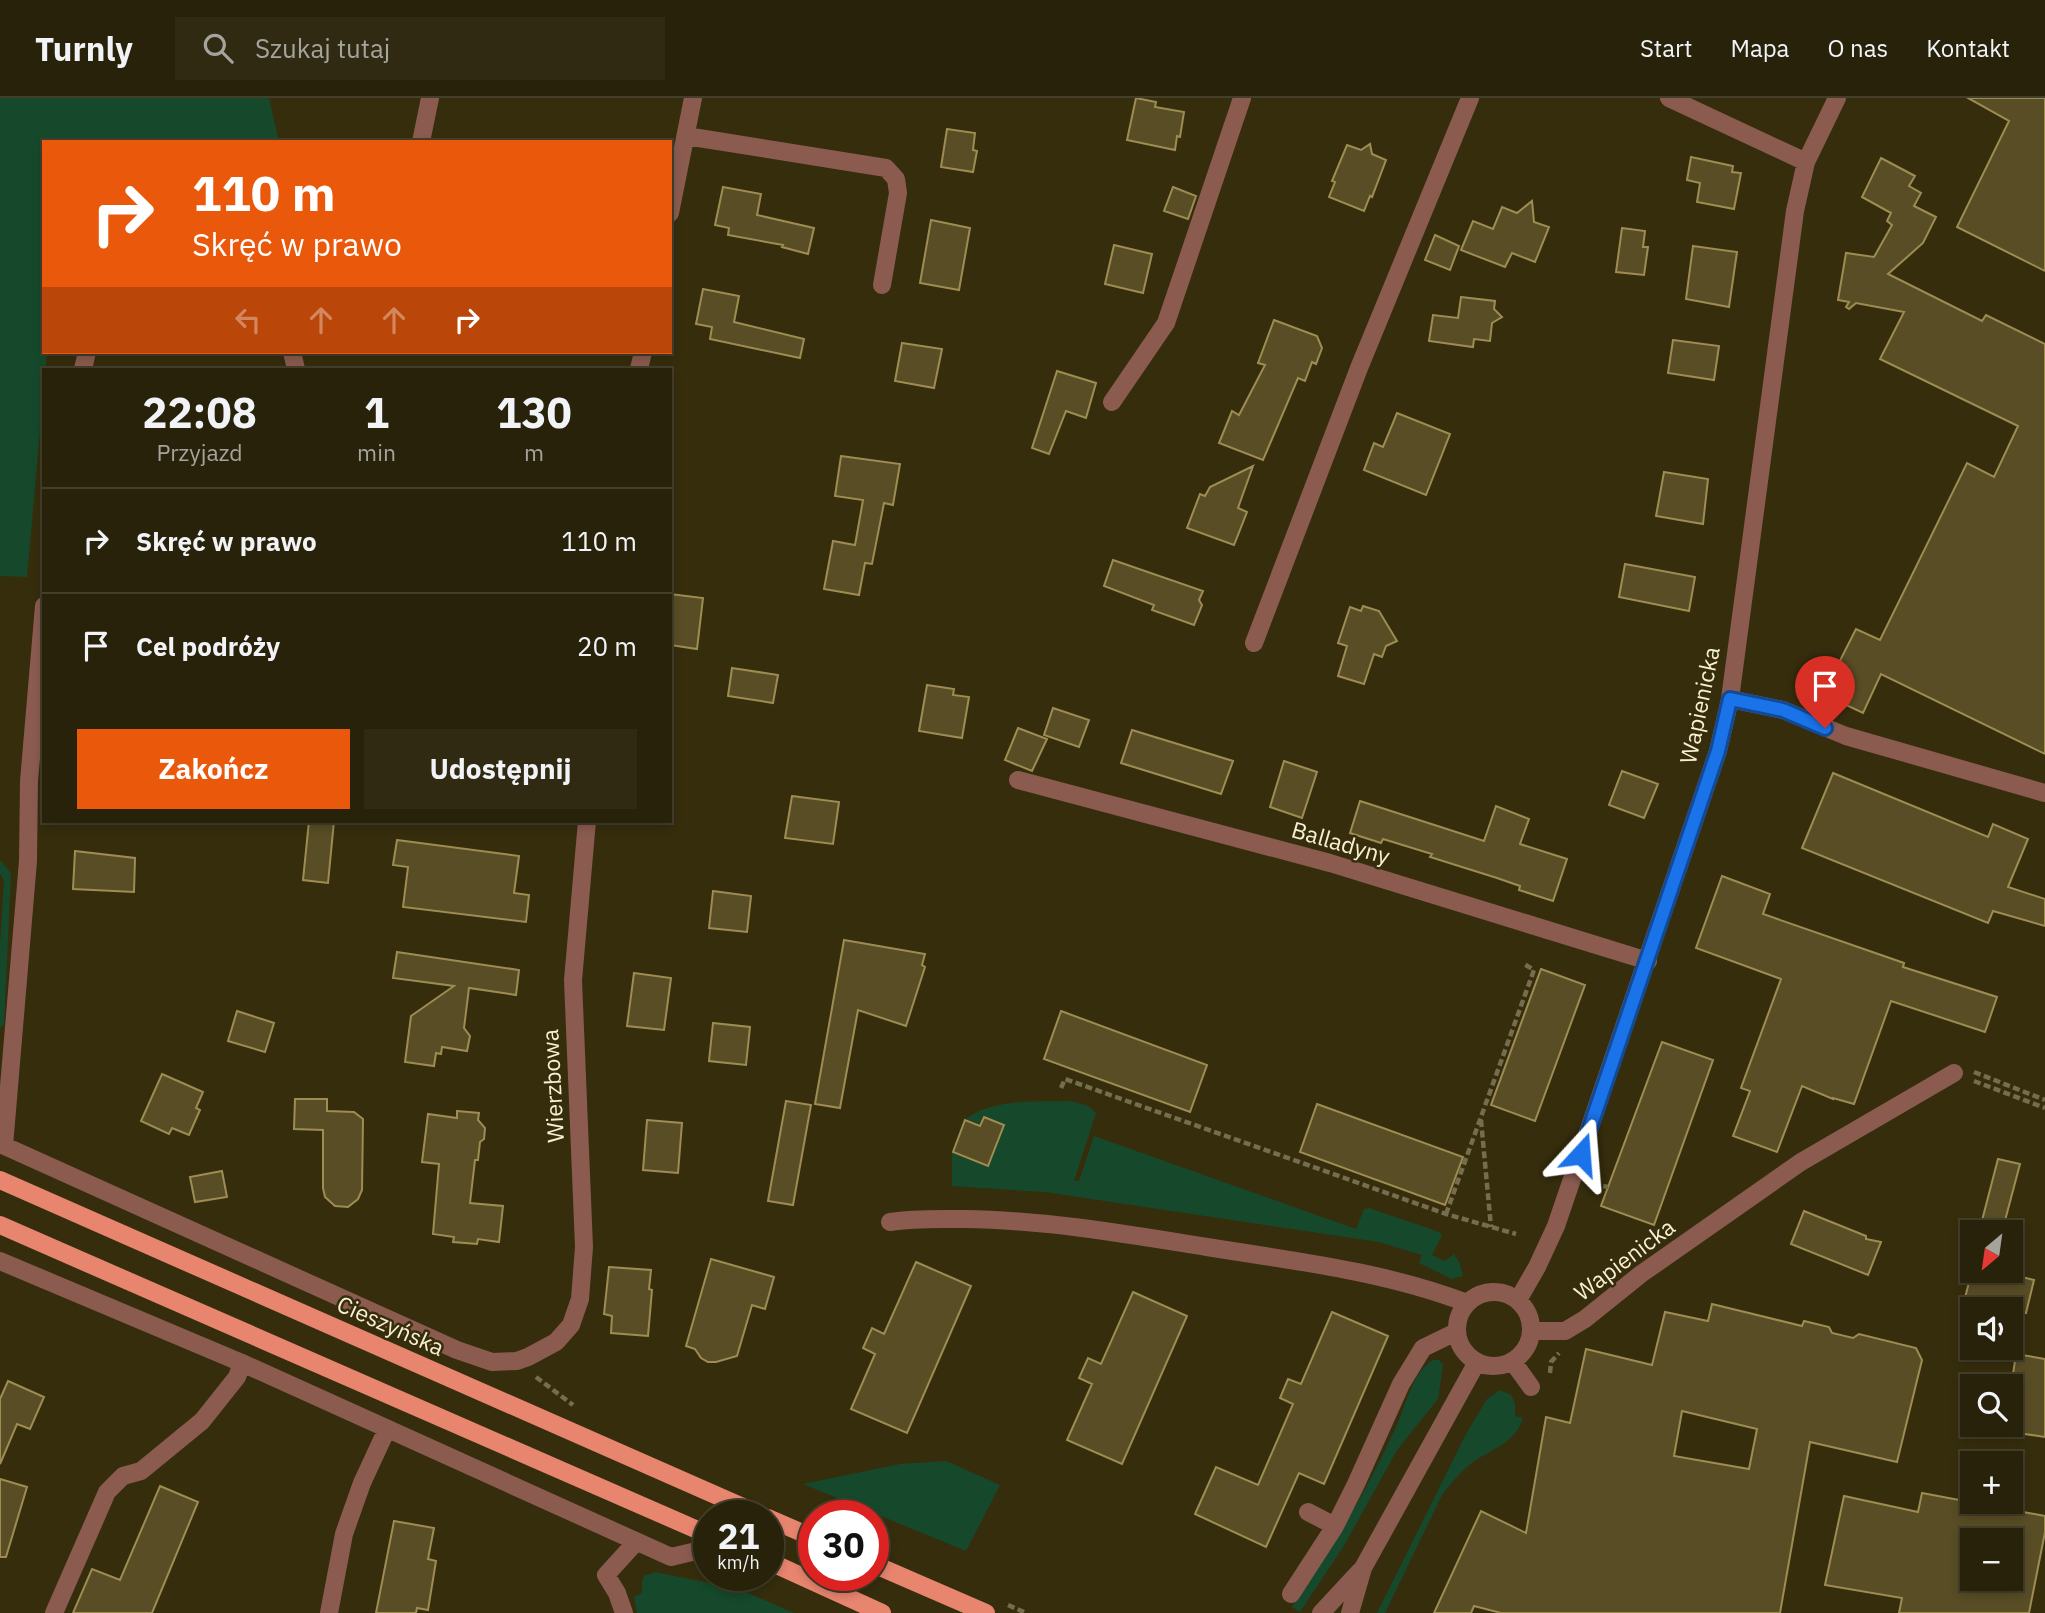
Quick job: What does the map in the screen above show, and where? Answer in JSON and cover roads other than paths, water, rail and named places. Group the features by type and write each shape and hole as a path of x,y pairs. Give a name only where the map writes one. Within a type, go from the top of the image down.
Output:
{"main road":[{"name":"Cieszyńska","path":"0,1180 727,1500"},
{"path":"0,1226 693,1528"},
{"path":"784,1569 882,1613"},
{"path":"889,1571 986,1613"}],"street":[{"path":"421,140 430,98"},
{"path":"672,203 693,98"},
{"path":"1112,402 1166,323 1242,98"},
{"path":"1254,643 1359,368 1470,98"},
{"path":"1669,98 1806,162"},
{"name":"Wapienicka","path":"1518,1300 1556,1226 1718,751 1730,699 1795,211 1806,162 1837,98"},
{"path":"686,136 886,168 896,179 898,193 882,285"},
{"path":"2,1145 28,861 29,806 36,781 42,650"},
{"path":"1730,699 1783,710 1846,736 2045,793"},
{"name":"Balladyny","path":"1018,780 1330,863 1647,961"},
{"name":"Wierzbowa","path":"2,1145 457,1350 492,1362 517,1361 556,1342 571,1325 580,1299 584,1247 573,980 587,823"},
{"name":"Wapienicka","path":"1531,1331 1565,1331 1585,1319 1641,1274 1801,1162 1954,1073"},
{"path":"890,1223 911,1219 999,1219 1106,1231 1374,1275 1427,1288 1467,1303"},
{"path":"0,1261 242,1363 671,1557 693,1552"},
{"path":"1490,1292 1510,1295 1518,1300 1530,1319 1531,1331 1529,1343 1522,1354 1513,1362 1501,1366 1476,1362 1466,1355 1456,1332 1457,1321 1467,1303 1473,1297 1490,1292"},
{"path":"1291,1594 1335,1526 1401,1384 1423,1349 1456,1332"},
{"path":"1350,1613 1363,1568 1476,1362"},
{"path":"1513,1362 1531,1387"},
{"path":"54,1613 107,1492 122,1476 141,1471 202,1422 237,1377 242,1363"},
{"path":"329,1613 344,1534 362,1483 387,1429"},
{"path":"1308,1512 1335,1526"},
{"path":"624,1613 617,1593 606,1575 636,1542"},
{"path":"1321,1613 1363,1568"}]}
